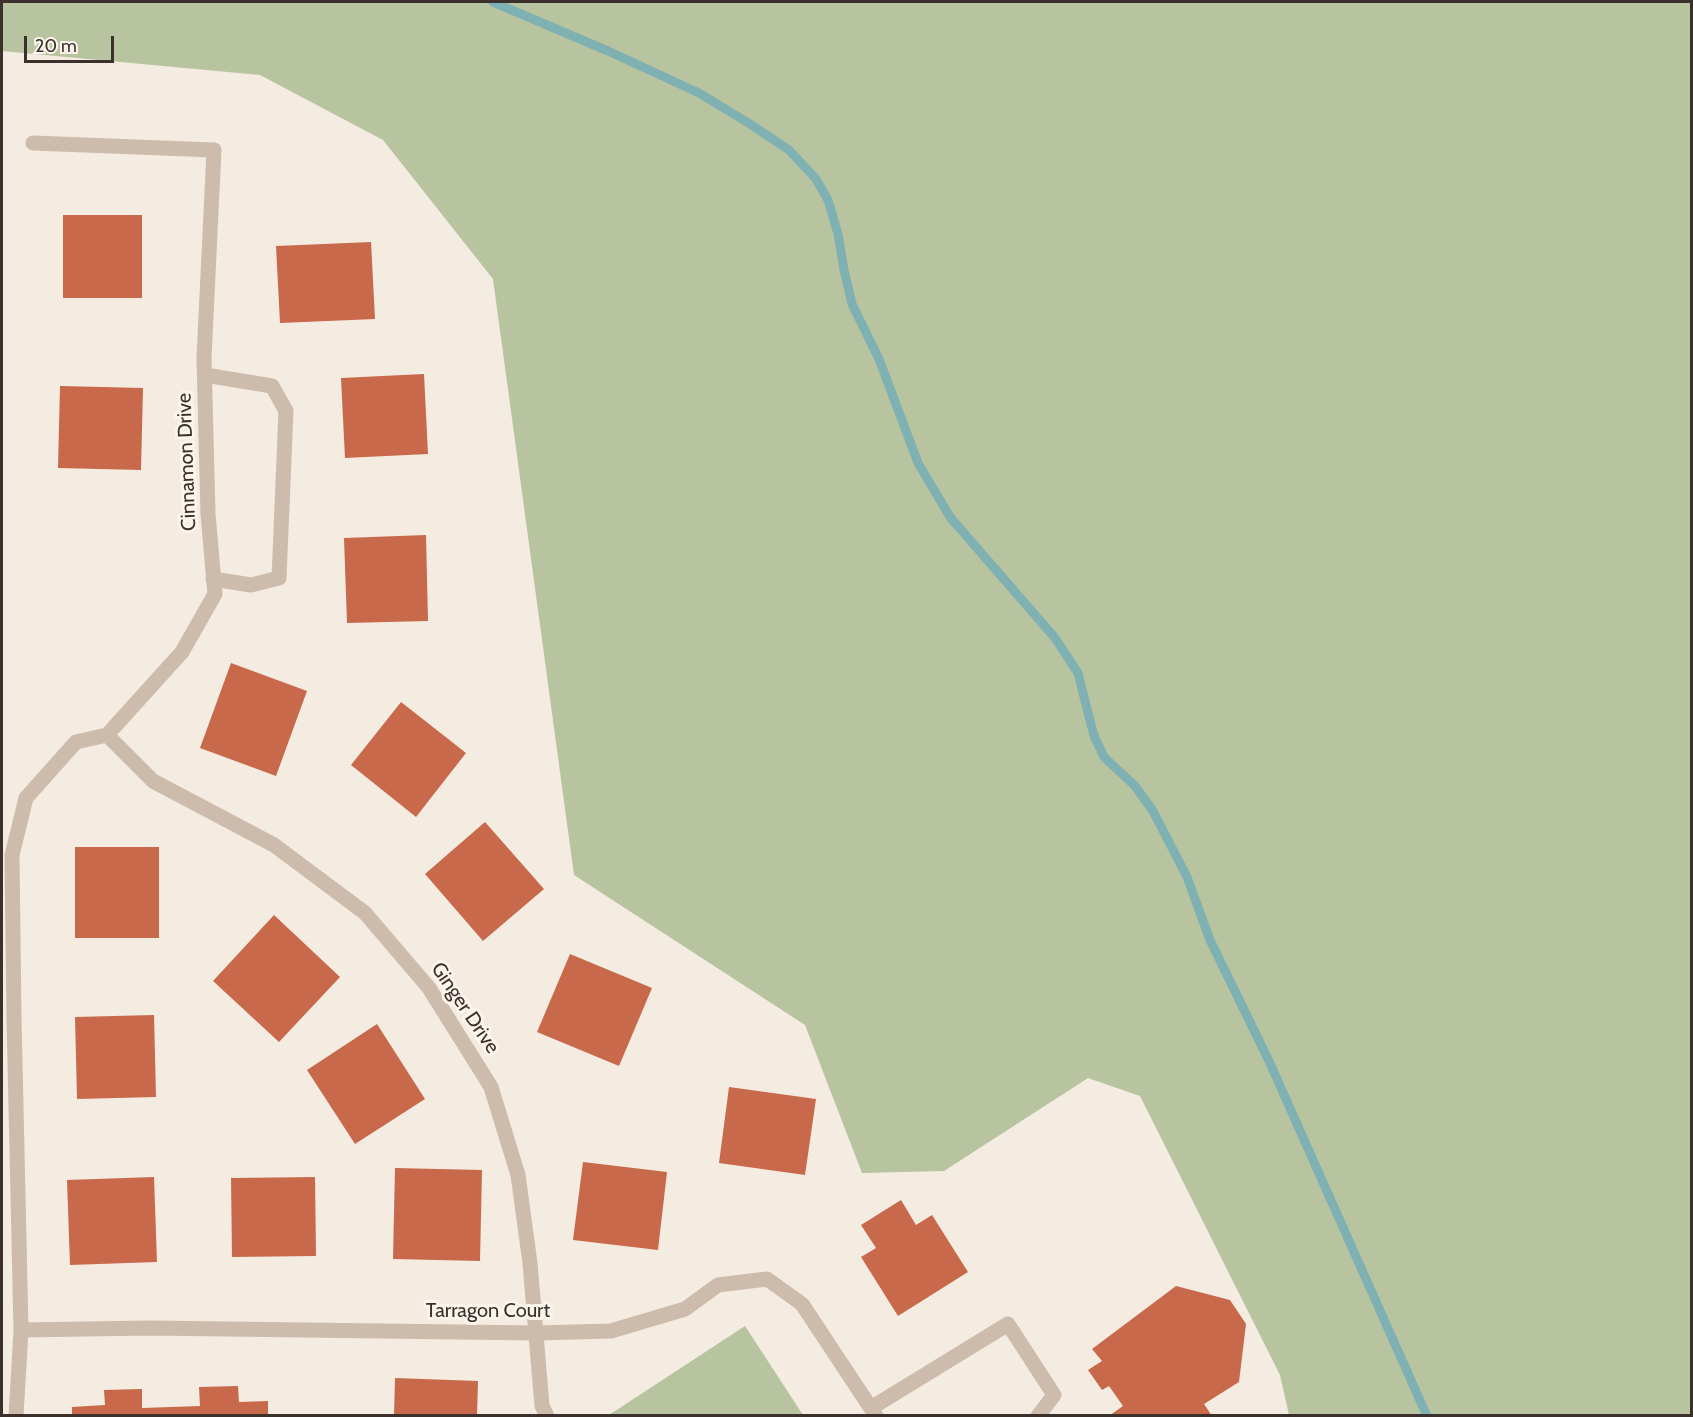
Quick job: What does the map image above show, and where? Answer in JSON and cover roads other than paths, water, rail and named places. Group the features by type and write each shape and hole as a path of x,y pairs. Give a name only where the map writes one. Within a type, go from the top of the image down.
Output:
{"street":[{"name":"Cinnamon Drive","path":"33,143 214,150 205,375 208,514 214,594 182,652 107,735"},
{"path":"205,375 272,386 285,411 279,578 251,585 213,579"},
{"path":"16,1416 21,1330 12,855 26,798 76,742 107,735"},
{"name":"Ginger Drive","path":"107,735 153,781 274,845 365,913 429,988 491,1087 518,1175 530,1263 542,1406 547,1416"},
{"name":"Tarragon Court","path":"21,1330 150,1328 536,1333 611,1331 685,1309 718,1286 767,1279 802,1304 874,1412"},
{"path":"874,1412 1008,1324 1054,1395 1038,1416"}],"waterway":[{"path":"493,2 699,93 789,150 816,179 828,200 838,234 852,304 879,359 918,463 950,517 1055,638 1078,673 1094,736 1104,757 1135,786 1153,811 1187,877 1210,940 1269,1061 1427,1416"}]}
